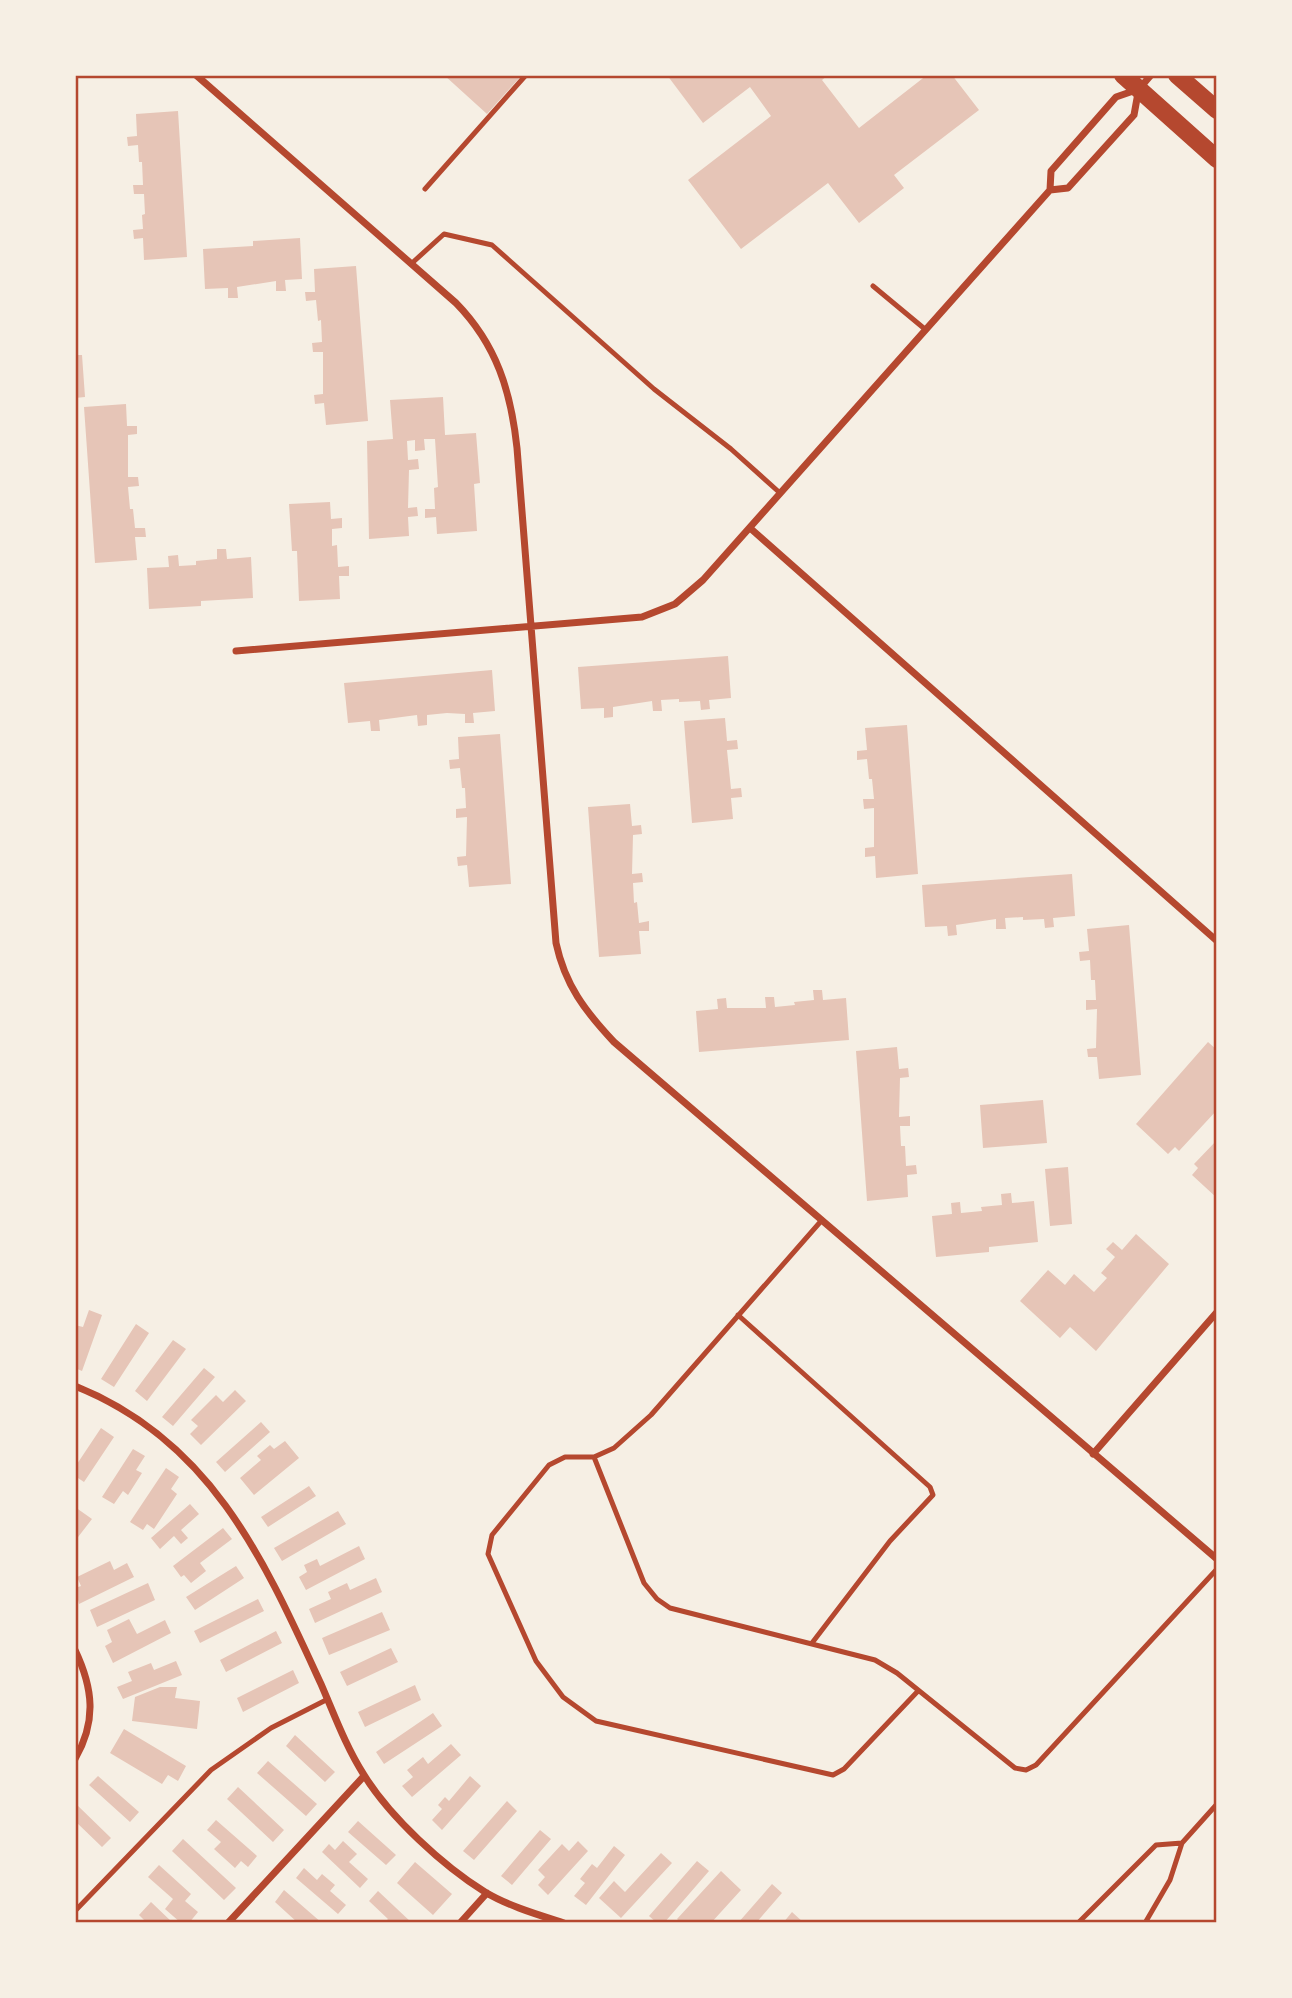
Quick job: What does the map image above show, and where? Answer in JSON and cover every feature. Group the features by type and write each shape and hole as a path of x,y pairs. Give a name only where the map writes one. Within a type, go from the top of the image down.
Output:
{"main road":[{"path":"1123,75 1217,159"},
{"path":"1177,75 1217,110"}],"street":[{"path":"197,75 467,315 502,370 513,416 517,449 556,943 567,982 585,1011 614,1042 1217,1559"},
{"path":"1050,190 1068,188 1134,115 1139,89 1151,75"},
{"path":"236,651 530,628 654,614 685,598 1050,190 1051,171 1116,97 1139,89"},
{"path":"750,528 1217,941"},
{"path":"1093,1454 1217,1312"},
{"path":"75,1387 121,1408 165,1441 218,1494 256,1547 364,1776 413,1831 441,1858 486,1893 564,1923"},
{"path":"75,1650 87,1676 92,1698 91,1718 75,1759"},
{"path":"229,1923 364,1776"},
{"path":"460,1923 486,1893"}],"lane":[{"path":"425,189 526,75"},
{"path":"411,264 444,234 492,245 654,389 731,449 780,494"},
{"path":"873,286 926,330"},
{"path":"822,1220 651,1415 614,1448 594,1457 565,1457 550,1465 492,1535 488,1554 536,1661 563,1697 596,1721 832,1775 844,1769 918,1691"},
{"path":"738,1315 930,1487 933,1495 890,1541 813,1643"},
{"path":"594,1457 644,1583 657,1600 670,1608 875,1660 1015,1768 1027,1770 1036,1765 1217,1569"},
{"path":"75,1911 211,1770 271,1728 328,1699"},
{"path":"1145,1923 1170,1880 1182,1843 1217,1804"},
{"path":"1078,1923 1156,1845 1182,1843"}],"building":[{"path":"444,75 522,75 487,114"},
{"path":"667,75 828,75 822,80 859,128 927,75 952,75 979,110 894,175 904,188 859,223 828,183 741,249 688,180 771,116 750,87 703,123"},
{"path":"178,111 187,257 144,260 143,238 134,239 133,230 143,229 142,215 145,214 144,194 134,194 133,185 143,185 142,162 139,162 138,145 128,146 127,137 137,136 136,114"},
{"path":"300,238 302,279 285,280 286,291 276,291 276,281 237,287 238,298 228,298 228,288 205,289 203,249 253,246 253,241"},
{"path":"356,266 368,421 326,425 324,403 315,404 314,395 323,394 323,352 313,352 312,343 322,342 321,320 318,321 316,300 306,301 305,292 315,292 314,269"},
{"path":"75,355 82,355 85,397 75,398"},
{"path":"443,397 445,435 476,433 480,483 474,484 477,531 437,534 436,517 425,518 425,509 435,509 434,488 438,487 435,439 424,439 425,450 415,451 415,440 407,441 408,460 418,459 419,469 409,470 408,508 417,507 418,516 408,517 409,536 369,539 367,441 393,439 390,400"},
{"path":"126,404 127,426 137,426 137,434 128,435 128,477 138,477 139,486 128,487 130,509 133,509 135,528 145,528 146,537 135,537 137,560 95,563 84,407"},
{"path":"330,502 331,519 342,518 342,528 332,529 332,546 337,545 338,567 349,566 349,576 339,576 340,599 299,601 297,551 292,551 289,504"},
{"path":"217,549 226,549 227,559 251,557 253,598 201,601 201,606 149,609 147,568 169,567 168,556 178,555 179,566 196,565 196,561 217,559"},
{"path":"728,656 731,698 709,700 710,709 701,710 700,701 679,702 679,699 661,700 662,711 653,711 652,701 613,707 613,717 604,718 604,708 581,709 578,667"},
{"path":"492,670 495,711 473,713 474,723 465,723 465,714 447,713 427,715 427,725 418,726 417,715 379,720 380,731 371,731 370,721 348,723 344,683"},
{"path":"725,718 727,741 737,740 738,749 727,750 731,789 741,788 742,797 731,798 733,819 692,823 684,721"},
{"path":"907,725 918,874 876,878 875,856 865,857 865,848 874,847 874,808 864,809 863,799 874,799 872,779 869,779 867,759 857,760 857,751 867,750 865,728"},
{"path":"500,734 511,884 469,887 467,865 458,866 457,857 466,856 467,817 456,818 456,809 466,808 465,788 462,788 460,768 450,769 449,760 459,759 458,737"},
{"path":"630,804 632,826 641,825 642,834 633,835 632,874 642,873 643,882 633,883 634,903 637,902 639,923 649,921 649,931 639,931 641,954 599,957 588,807"},
{"path":"1072,874 1075,916 1053,918 1054,927 1045,928 1044,919 1023,920 1023,917 1005,918 1006,929 996,929 996,919 956,925 957,935 948,936 947,926 925,927 922,885"},
{"path":"1129,925 1141,1075 1099,1079 1097,1057 1088,1057 1087,1049 1096,1048 1097,1009 1086,1010 1086,1000 1096,1000 1095,980 1091,980 1090,960 1080,961 1079,952 1089,951 1087,929"},
{"path":"813,990 822,990 823,1000 846,998 849,1040 699,1052 696,1011 718,1009 717,999 726,998 727,1008 766,1008 765,997 774,997 775,1007 795,1005 794,1002 814,1000"},
{"path":"1208,1042 1217,1050 1217,1110 1179,1151 1175,1147 1168,1154 1136,1124"},
{"path":"897,1047 899,1069 908,1068 909,1077 900,1078 899,1117 910,1116 910,1126 900,1126 901,1146 905,1146 906,1166 916,1165 917,1174 907,1175 908,1197 867,1201 856,1051"},
{"path":"1043,1100 1047,1143 983,1148 980,1105"},
{"path":"1217,1140 1217,1198 1192,1175 1198,1168 1194,1164"},
{"path":"1068,1167 1072,1224 1050,1226 1045,1169"},
{"path":"1011,1193 1012,1203 1034,1201 1038,1242 989,1247 989,1252 936,1257 932,1216 952,1214 951,1203 960,1202 961,1213 982,1211 981,1207 1002,1205 1001,1194"},
{"path":"1136,1234 1169,1264 1096,1351 1070,1327 1060,1338 1020,1301 1048,1270 1065,1285 1074,1274 1094,1292 1107,1278 1101,1273 1115,1257 1106,1249 1113,1242 1122,1250"},
{"path":"89,1310 102,1315 82,1371 75,1368 75,1325 83,1327"},
{"path":"136,1324 149,1333 114,1387 101,1379"},
{"path":"173,1340 186,1349 147,1401 135,1391"},
{"path":"204,1368 215,1377 173,1426 162,1417"},
{"path":"235,1390 246,1401 201,1445 190,1434 198,1426 191,1420 216,1395 223,1402"},
{"path":"261,1422 270,1432 225,1472 216,1462"},
{"path":"101,1428 114,1437 84,1482 75,1476 75,1467"},
{"path":"285,1441 299,1458 254,1495 240,1478 261,1460 257,1456 270,1445 274,1449"},
{"path":"133,1449 145,1456 136,1470 142,1473 128,1495 123,1491 114,1504 102,1497"},
{"path":"166,1468 179,1477 171,1489 177,1494 154,1529 147,1524 143,1530 130,1522"},
{"path":"309,1486 316,1496 268,1527 261,1517"},
{"path":"190,1504 199,1514 181,1530 188,1538 181,1544 174,1536 160,1549 151,1538"},
{"path":"75,1507 92,1519 75,1541"},
{"path":"338,1511 346,1524 282,1561 274,1548"},
{"path":"223,1528 232,1539 200,1563 206,1571 191,1583 184,1575 181,1577 173,1566"},
{"path":"359,1546 365,1559 306,1590 299,1577 307,1572 304,1565 317,1559 320,1566"},
{"path":"110,1561 114,1570 127,1563 134,1577 79,1604 75,1588 81,1586 77,1577"},
{"path":"236,1566 244,1578 195,1610 186,1597"},
{"path":"376,1578 382,1592 315,1623 309,1609 331,1599 328,1592 347,1583 350,1590"},
{"path":"148,1583 155,1600 97,1627 90,1610"},
{"path":"258,1599 264,1611 200,1643 194,1631"},
{"path":"382,1612 390,1630 329,1655 322,1638"},
{"path":"129,1619 137,1634 165,1620 171,1633 113,1663 105,1646 112,1642 107,1630"},
{"path":"276,1631 282,1643 226,1672 220,1660"},
{"path":"391,1648 398,1662 347,1686 340,1672"},
{"path":"176,1661 182,1675 123,1699 117,1687 132,1681 128,1672 151,1663 154,1670"},
{"path":"293,1670 299,1683 243,1712 237,1698"},
{"path":"415,1685 421,1700 365,1727 358,1712"},
{"path":"160,1687 177,1687 175,1698 200,1701 197,1729 132,1721 135,1697"},
{"path":"433,1713 442,1726 384,1764 376,1752"},
{"path":"124,1729 186,1766 178,1781 168,1775 162,1784 110,1753"},
{"path":"295,1735 335,1772 325,1782 286,1746"},
{"path":"451,1744 461,1755 412,1797 402,1786 413,1777 407,1770 423,1757 428,1764"},
{"path":"268,1761 317,1804 306,1816 257,1773"},
{"path":"98,1776 139,1812 130,1822 89,1785"},
{"path":"470,1776 481,1786 442,1830 432,1820 442,1809 438,1805 445,1797 449,1801"},
{"path":"238,1787 284,1830 273,1842 227,1799"},
{"path":"507,1801 517,1811 474,1860 463,1851"},
{"path":"75,1803 111,1838 102,1847 75,1821"},
{"path":"216,1820 257,1856 248,1867 241,1861 235,1868 214,1849 221,1842 207,1830"},
{"path":"358,1821 396,1855 386,1865 348,1832"},
{"path":"540,1830 551,1839 512,1885 501,1876"},
{"path":"183,1839 236,1888 224,1900 172,1851"},
{"path":"343,1841 357,1854 349,1862 368,1879 360,1888 322,1852 329,1844 335,1850"},
{"path":"578,1841 588,1851 548,1895 538,1885 545,1877 538,1870 562,1844 569,1851"},
{"path":"614,1846 625,1855 586,1905 574,1896 585,1883 580,1879 592,1864 597,1868"},
{"path":"661,1853 672,1863 621,1918 599,1898 614,1881 625,1892"},
{"path":"697,1861 709,1871 664,1923 657,1923 649,1916"},
{"path":"415,1862 452,1894 433,1915 397,1883"},
{"path":"159,1865 191,1894 185,1901 198,1912 189,1923 181,1923 165,1909 173,1899 148,1877"},
{"path":"304,1868 317,1880 322,1874 335,1885 330,1891 346,1905 338,1914 296,1878"},
{"path":"721,1871 741,1890 711,1923 681,1923 677,1919"},
{"path":"772,1884 782,1893 756,1923 738,1923"},
{"path":"284,1890 322,1923 298,1923 275,1902"},
{"path":"378,1891 412,1923 384,1923 388,1919 369,1901"},
{"path":"151,1902 173,1923 147,1923 139,1915"},
{"path":"792,1912 804,1923 783,1923"}]}
